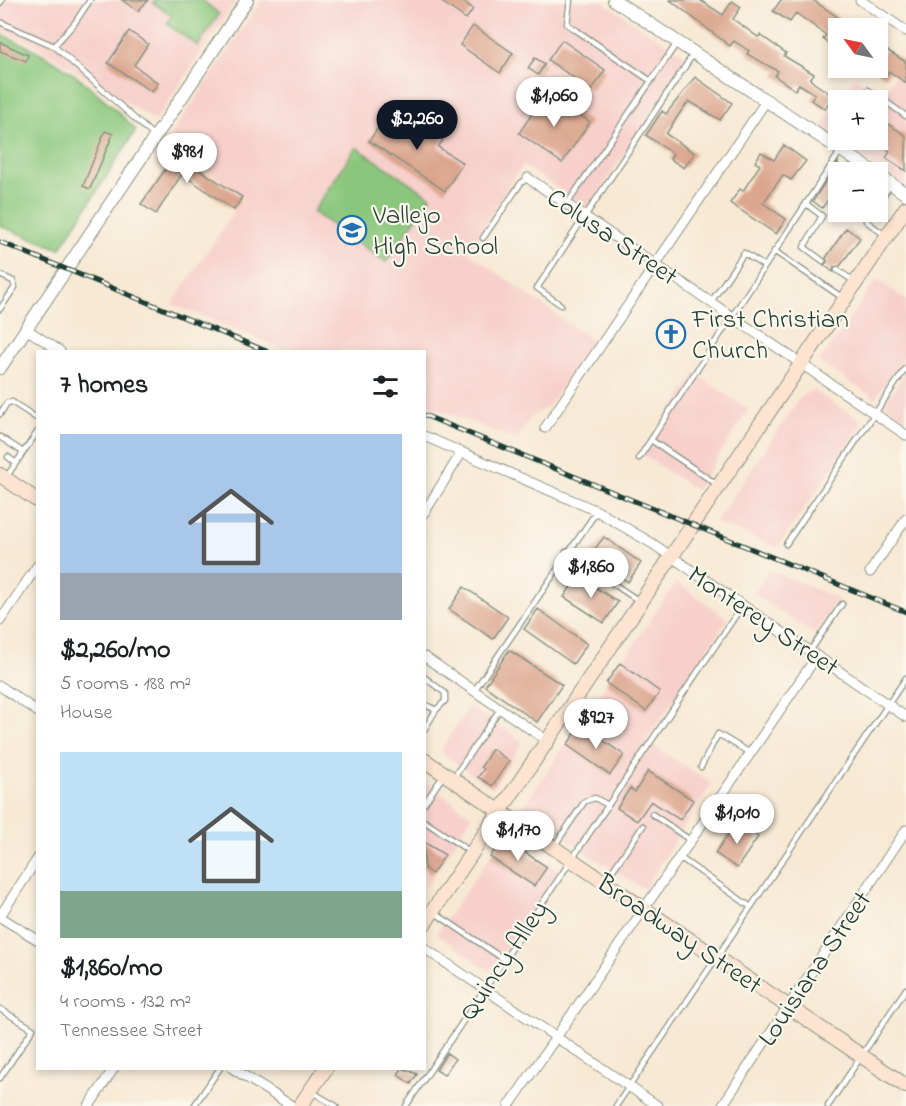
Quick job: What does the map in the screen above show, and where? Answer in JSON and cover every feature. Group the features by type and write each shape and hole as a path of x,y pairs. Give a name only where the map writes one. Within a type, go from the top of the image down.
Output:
{"main road":[{"path":"426,921 906,208"},
{"path":"3,477 36,500"},
{"name":"Broadway Street","path":"426,764 449,776 906,1086"},
{"path":"300,1106 325,1070"}],"street":[{"path":"2,361 26,329 247,0"},
{"path":"860,0 906,31"},
{"path":"621,2 828,142"},
{"path":"545,428 766,101"},
{"path":"840,150 858,162"},
{"name":"Colusa Street","path":"528,178 906,435"},
{"path":"888,182 906,194"},
{"path":"26,329 58,350"},
{"name":"Monterey Street","path":"426,437 597,510 670,556 906,717"},
{"path":"426,510 462,452"},
{"path":"870,572 906,519"},
{"path":"0,621 36,568"},
{"path":"509,1106 750,753 814,653"},
{"path":"426,658 546,740"},
{"path":"0,686 36,711"},
{"name":"Louisiana Street","path":"722,1106 906,830"},
{"path":"36,861 0,916 36,939"},
{"path":"426,949 658,1106"},
{"path":"88,1106 113,1070"},
{"path":"235,1070 292,1106"}],"lane":[{"path":"54,46 74,24 90,0"},
{"path":"570,0 567,24 651,81"},
{"path":"0,22 54,46 154,136"},
{"path":"567,204 677,42"},
{"path":"561,305 537,288 694,53"},
{"path":"888,103 906,116"},
{"path":"639,458 840,150"},
{"path":"483,238 521,183 528,178"},
{"path":"888,188 891,184"},
{"path":"806,203 822,218 805,249 823,261"},
{"path":"867,222 887,236"},
{"path":"774,250 844,299"},
{"path":"711,302 744,253 764,266"},
{"path":"837,270 856,282"},
{"path":"0,275 13,281 15,287 0,309"},
{"path":"786,544 906,368"},
{"path":"0,399 7,403 12,402 36,418"},
{"path":"0,414 7,403"},
{"path":"3,477 16,463 36,433"},
{"path":"0,437 23,452"},
{"path":"651,440 718,485"},
{"path":"8,457 16,463"},
{"path":"474,691 566,552 597,510"},
{"path":"566,552 640,602"},
{"path":"814,653 842,604"},
{"name":"Quincy Alley","path":"406,1106 742,606"},
{"path":"616,1106 906,678"},
{"path":"426,679 445,693 445,701 436,710 426,727"},
{"path":"426,705 436,710"},
{"path":"426,802 449,776 500,708"},
{"path":"701,767 718,734 750,753"},
{"path":"554,847 585,801 595,798 608,804"},
{"path":"652,814 690,840"},
{"path":"426,822 471,853"},
{"path":"604,882 643,826"},
{"path":"679,857 751,907"},
{"path":"433,911 505,960"},
{"path":"828,1106 906,989"},
{"path":"0,1009 33,1029 0,1078"},
{"path":"194,1106 218,1070"},
{"path":"311,1091 336,1106"}],"shaded area":[{"path":"0,0 237,0 155,121 30,42 0,30"},
{"name":"Vallejo High School","path":"262,0 600,0 689,58 588,209 523,165 468,252 593,341 549,406 531,417 517,440 426,404 426,350 287,350 172,304 244,197 198,165 201,161 170,137"},
{"path":"906,59 906,186 888,174 888,162 870,162 852,150 888,150 888,90 885,90"},
{"path":"856,78 874,90 846,90"},
{"path":"828,117 828,134 820,129"},
{"path":"877,279 906,300 906,354 875,398 819,362"},
{"path":"906,372 906,419 884,404"},
{"path":"695,374 749,409 696,490 643,455"},
{"path":"812,390 864,422 778,547 715,523 800,398"},
{"path":"769,570 839,599 814,634 754,594"},
{"path":"676,582 728,619 646,741 712,783 646,887 642,888 520,811"},
{"path":"469,706 523,742 492,788 445,756 441,750"},
{"path":"426,783 472,816 426,886"},
{"path":"505,835 558,871 490,971 436,934"}],"green space":[{"path":"155,0 202,0 219,14 198,46 167,24 172,15 153,3"},
{"path":"0,34 39,52 74,74 136,130 60,249 0,226"},
{"path":"356,147 431,197 386,262 313,212"}],"building":[{"path":"122,0 148,0 138,11"},
{"path":"439,0 461,0 473,9 466,19"},
{"path":"670,0 700,0 723,15 732,1 741,7 733,19 786,53 784,56 814,74 810,79 828,93 828,104 825,109 811,100 815,94 799,84 795,90 775,76 778,71 747,54 749,51 734,41 730,46"},
{"path":"781,0 813,0 839,18 828,18 828,43 823,39 826,35 796,13 790,22 773,11"},
{"path":"473,26 513,53 500,73 460,45"},
{"path":"129,31 148,44 134,65 158,83 152,92 108,63"},
{"path":"562,40 605,70 592,90 548,60"},
{"path":"0,42 28,55 26,61 0,51"},
{"path":"888,51 906,62 906,83 888,72"},
{"path":"535,58 545,64 538,75 528,68"},
{"path":"695,77 732,103 720,120 689,101 682,110 666,134 695,153 684,168 670,159 673,154 646,135 662,111 666,114"},
{"path":"546,93 590,122 562,163 519,133"},
{"path":"388,113 412,130 417,123 443,140 438,147 463,163 445,191 369,141"},
{"path":"888,124 906,136 906,171 886,158 890,151 888,150"},
{"path":"105,131 113,134 90,189 83,186"},
{"path":"784,145 806,161 791,180 783,175 763,203 786,219 776,234 730,203 740,189 743,191 760,165 755,162 761,152 774,160"},
{"path":"184,152 198,162 195,167 242,197 234,210 182,174 156,214 141,204 172,160"},
{"path":"828,178 828,200 822,208 813,201"},
{"path":"846,228 860,238 840,266 834,267 833,272 824,265 827,262 826,258"},
{"path":"604,537 641,563 628,582 590,555"},
{"path":"578,576 618,602 604,623 564,597"},
{"path":"464,587 508,617 493,639 449,609"},
{"path":"538,609 587,644 573,664 524,629"},
{"path":"509,650 562,685 537,722 485,686"},
{"path":"620,663 660,692 646,711 606,683"},
{"path":"581,725 624,755 610,775 567,745"},
{"path":"492,749 509,761 492,786 478,777"},
{"path":"648,771 693,800 680,820 651,801 637,821 617,808 630,788 635,792"},
{"path":"737,822 758,837 737,868 715,853"},
{"path":"503,838 547,867 534,886 490,857"},
{"path":"426,843 445,855 432,874 426,870"},
{"path":"447,1053 455,1059 444,1075 436,1070"},
{"path":"401,1070 417,1074 411,1084 398,1075"}],"railway":[{"path":"0,242 264,350"},
{"path":"426,416 906,612"}],"place":[{"name":"Vallejo High School","path":"352,230"},
{"name":"First Christian Church","path":"671,334"}]}
